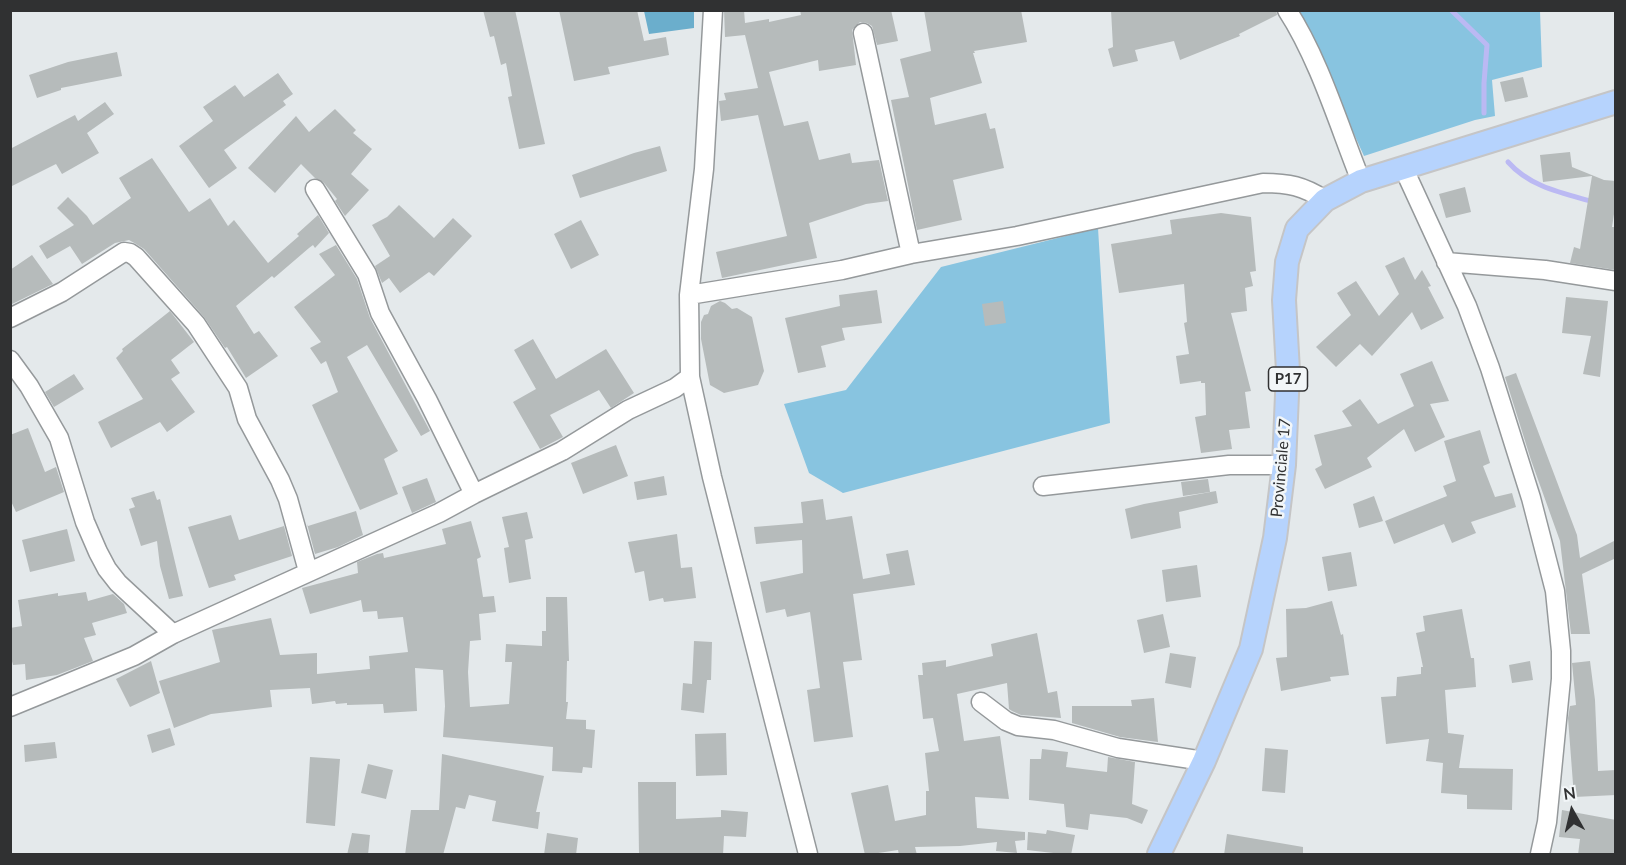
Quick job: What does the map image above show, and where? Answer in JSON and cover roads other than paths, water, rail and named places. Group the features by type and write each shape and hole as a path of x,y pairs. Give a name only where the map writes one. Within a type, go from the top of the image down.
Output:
{"main road":[{"name":"Provinciale 17","path":"1158,855 1204,761 1251,650 1275,538 1284,465 1288,371 1284,300 1287,261 1297,230 1325,200 1361,181 1616,102"}],"street":[{"path":"713,10 704,169 689,295 690,377 712,477 808,855"},
{"path":"1287,10 1298,27 1322,81 1361,181"},
{"path":"863,33 911,254"},
{"path":"1403,167 1467,306 1490,369 1531,498 1555,591 1561,651 1561,679 1547,822 1540,855"},
{"path":"689,295 842,270 911,254 1017,236 1263,183 1287,183 1308,189 1325,200"},
{"path":"315,189 367,274 380,312 427,399 474,494"},
{"path":"10,318 62,292 124,252 130,252 136,257 196,324 238,388 247,419 288,499 308,572"},
{"path":"1446,262 1545,270 1616,281"},
{"path":"10,360 29,386 59,438 85,522 107,568 118,583 173,634"},
{"path":"10,707 134,656 173,634 288,584 308,572 439,513 562,451 628,410 675,388 690,377"},
{"path":"1043,486 1229,465 1284,465"},
{"path":"981,702 1006,721 1018,726 1054,730 1118,748 1204,761"}],"waterway":[{"path":"1451,10 1487,45 1484,113"},
{"path":"1508,162 1526,178 1536,183 1594,202"}]}
